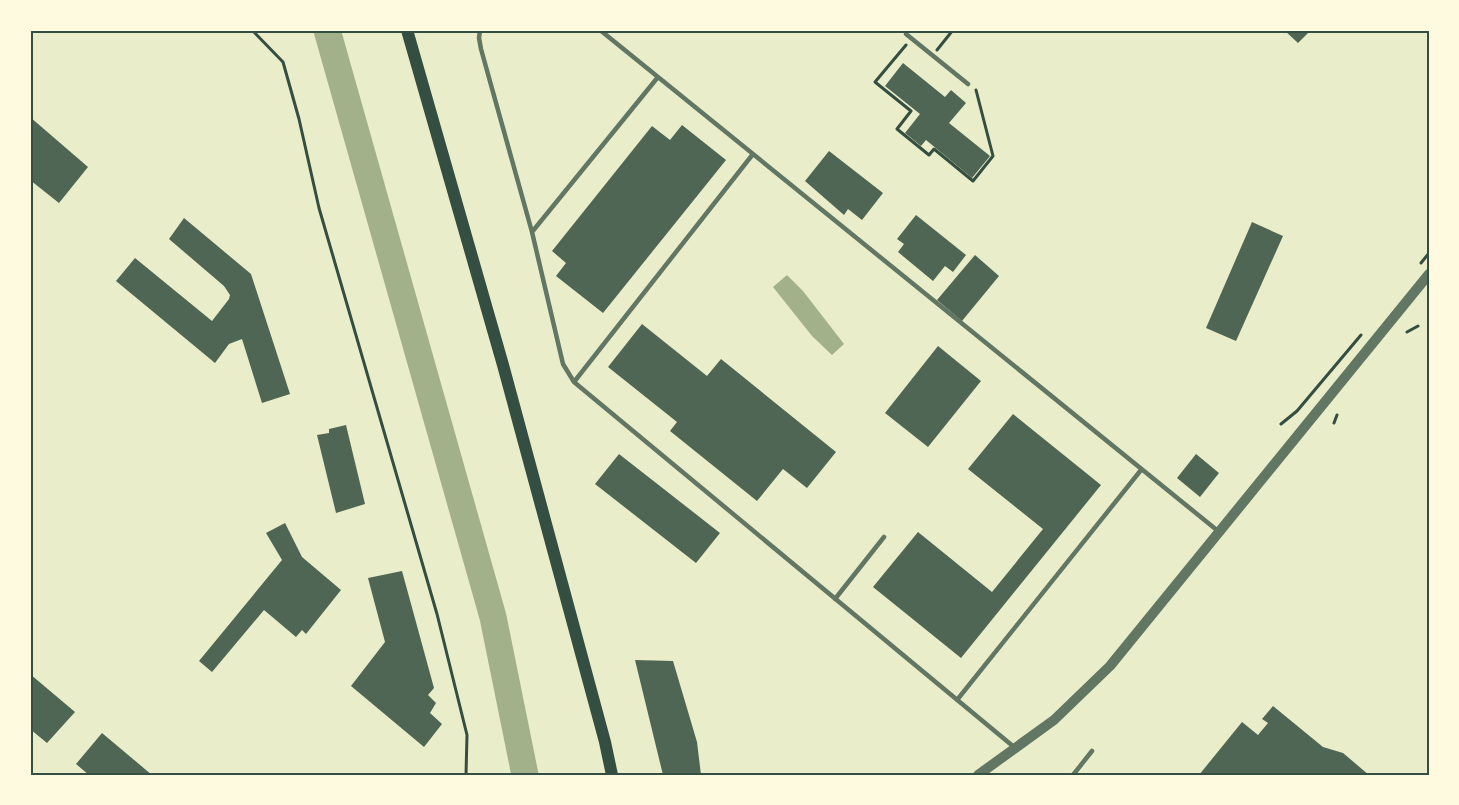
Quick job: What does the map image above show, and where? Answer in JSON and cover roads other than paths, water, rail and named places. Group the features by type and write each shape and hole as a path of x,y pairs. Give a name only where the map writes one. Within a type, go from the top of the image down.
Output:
{"main road":[{"path":"407,30 503,365 612,775"}],"street":[{"path":"978,775 1054,720 1110,666 1429,274"}],"lane":[{"path":"480,30 479,38 532,232 563,364 574,382 1016,749"},
{"path":"600,30 1218,531"},
{"path":"907,30 906,34 968,84"},
{"path":"532,232 658,77"},
{"path":"574,382 753,154"},
{"path":"957,700 1141,470"},
{"path":"835,599 884,537"},
{"path":"1073,775 1092,751"}],"waterway":[{"path":"327,30 493,617 525,775"}]}
